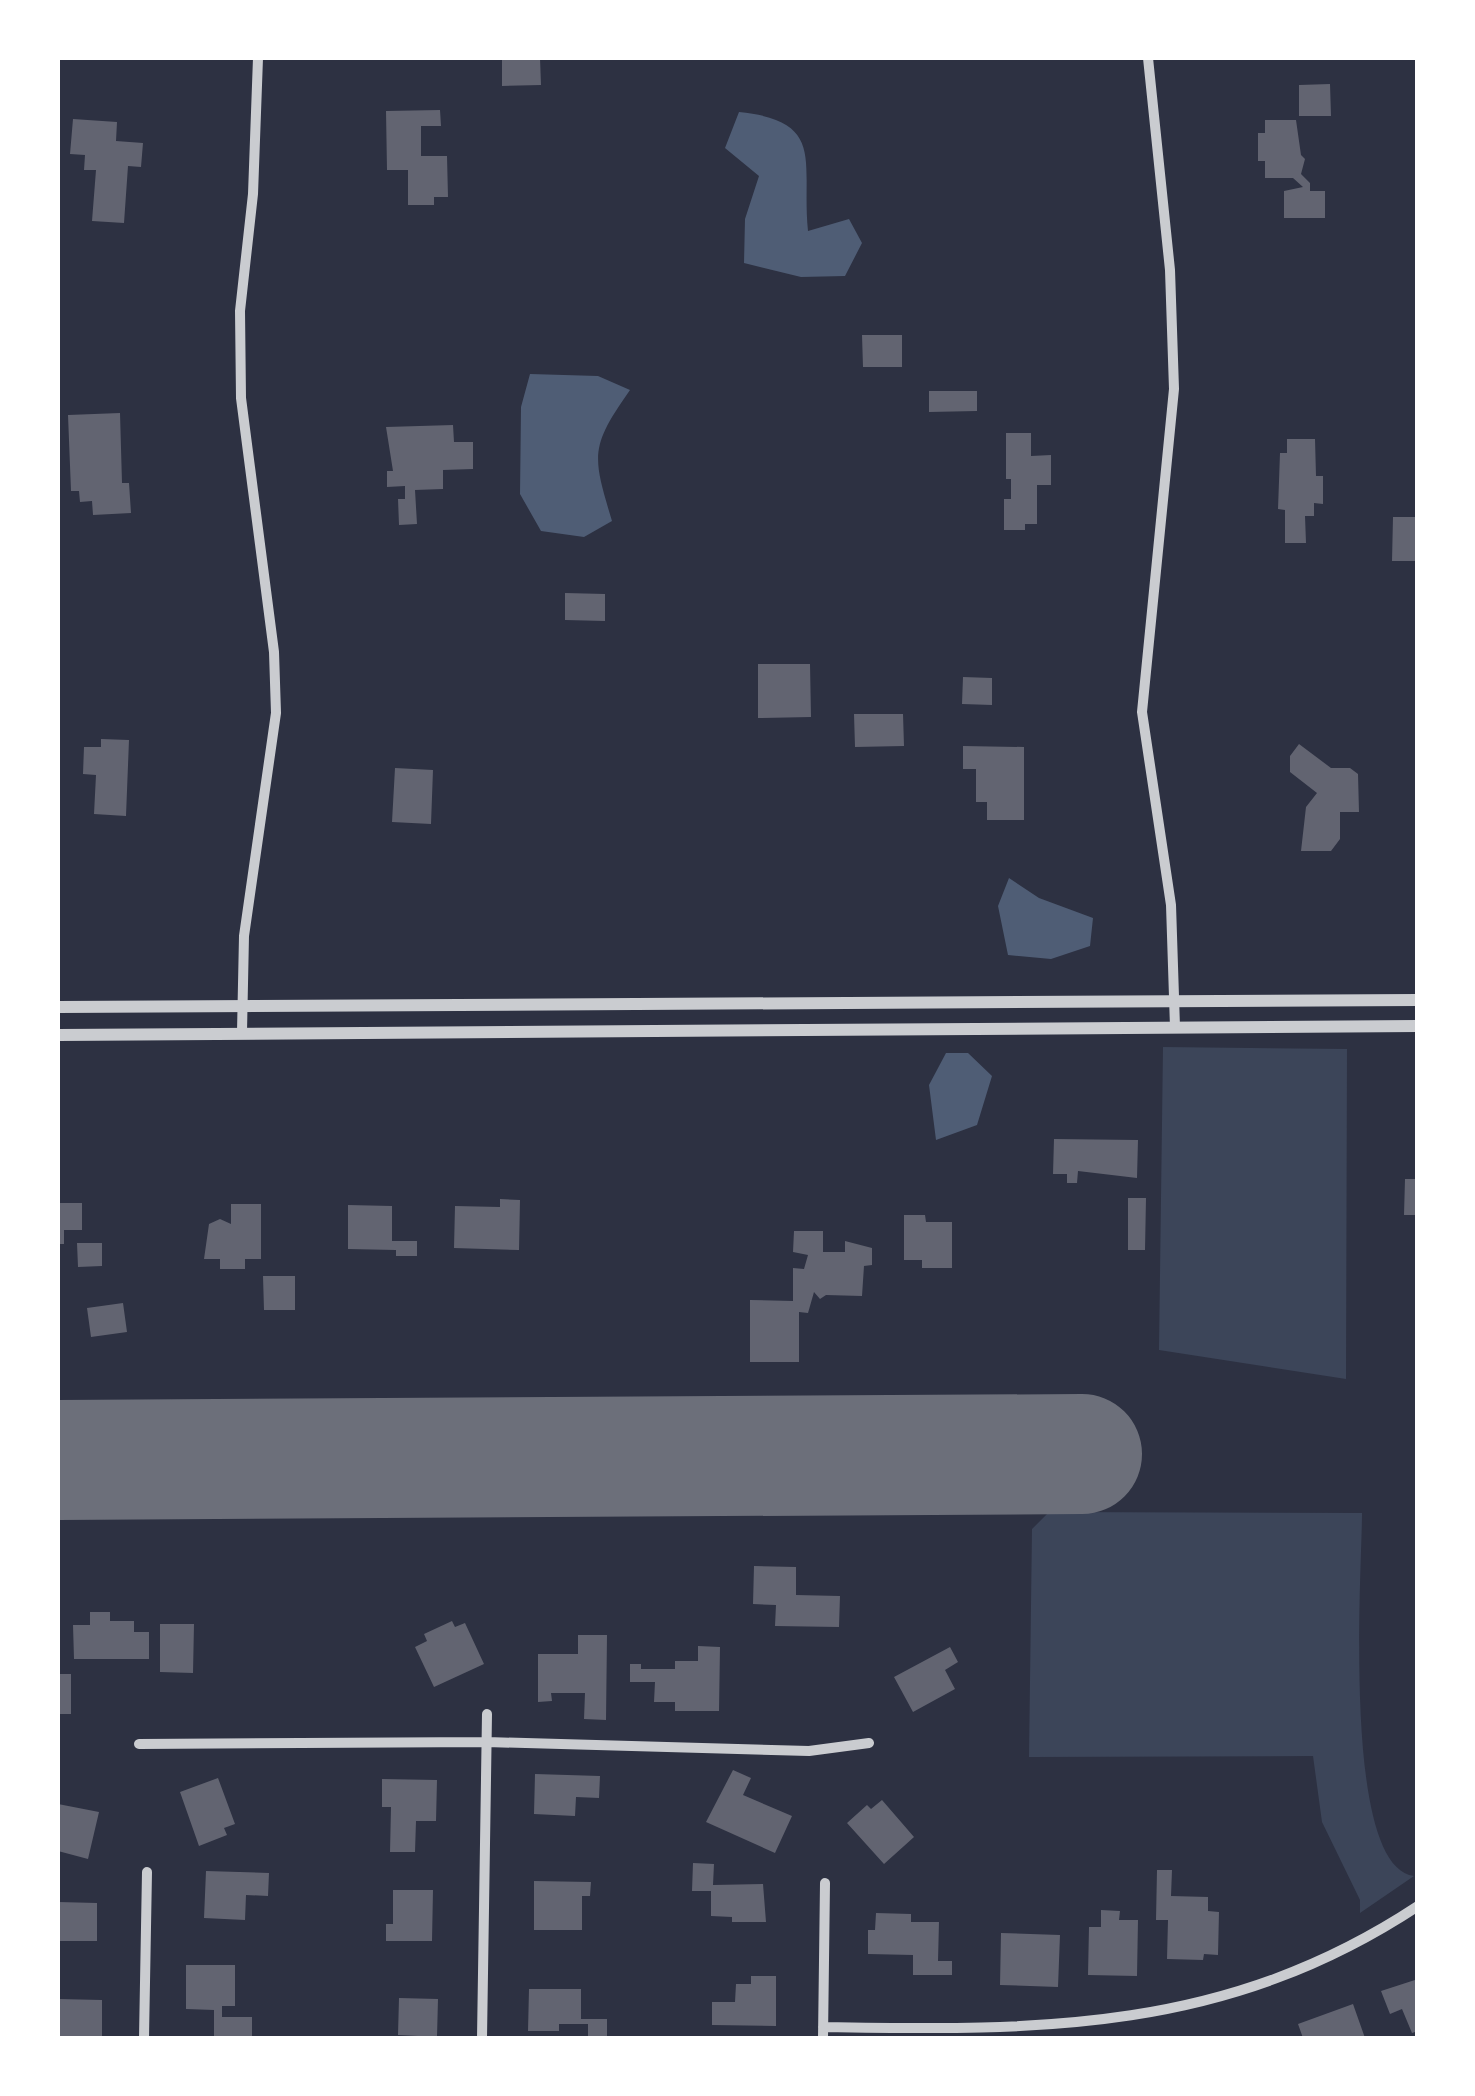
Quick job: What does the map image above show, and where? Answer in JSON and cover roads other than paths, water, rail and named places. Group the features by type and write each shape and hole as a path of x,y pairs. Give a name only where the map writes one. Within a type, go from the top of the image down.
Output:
{"street":[{"path":"242,1032 244,936 276,713 274,652 241,398 240,311 253,194 258,58"},
{"path":"1148,58 1170,270 1174,389 1142,712 1170,905 1175,1027"},
{"path":"58,1007 1418,1000"},
{"path":"58,1035 1418,1026"},
{"path":"482,2038 488,1714"},
{"path":"139,1744 487,1742 809,1751 869,1742"},
{"path":"144,2038 147,1872"},
{"path":"825,1883 823,2033 994,2030 1149,2015 1244,1990 1327,1958 1418,1906"}]}
